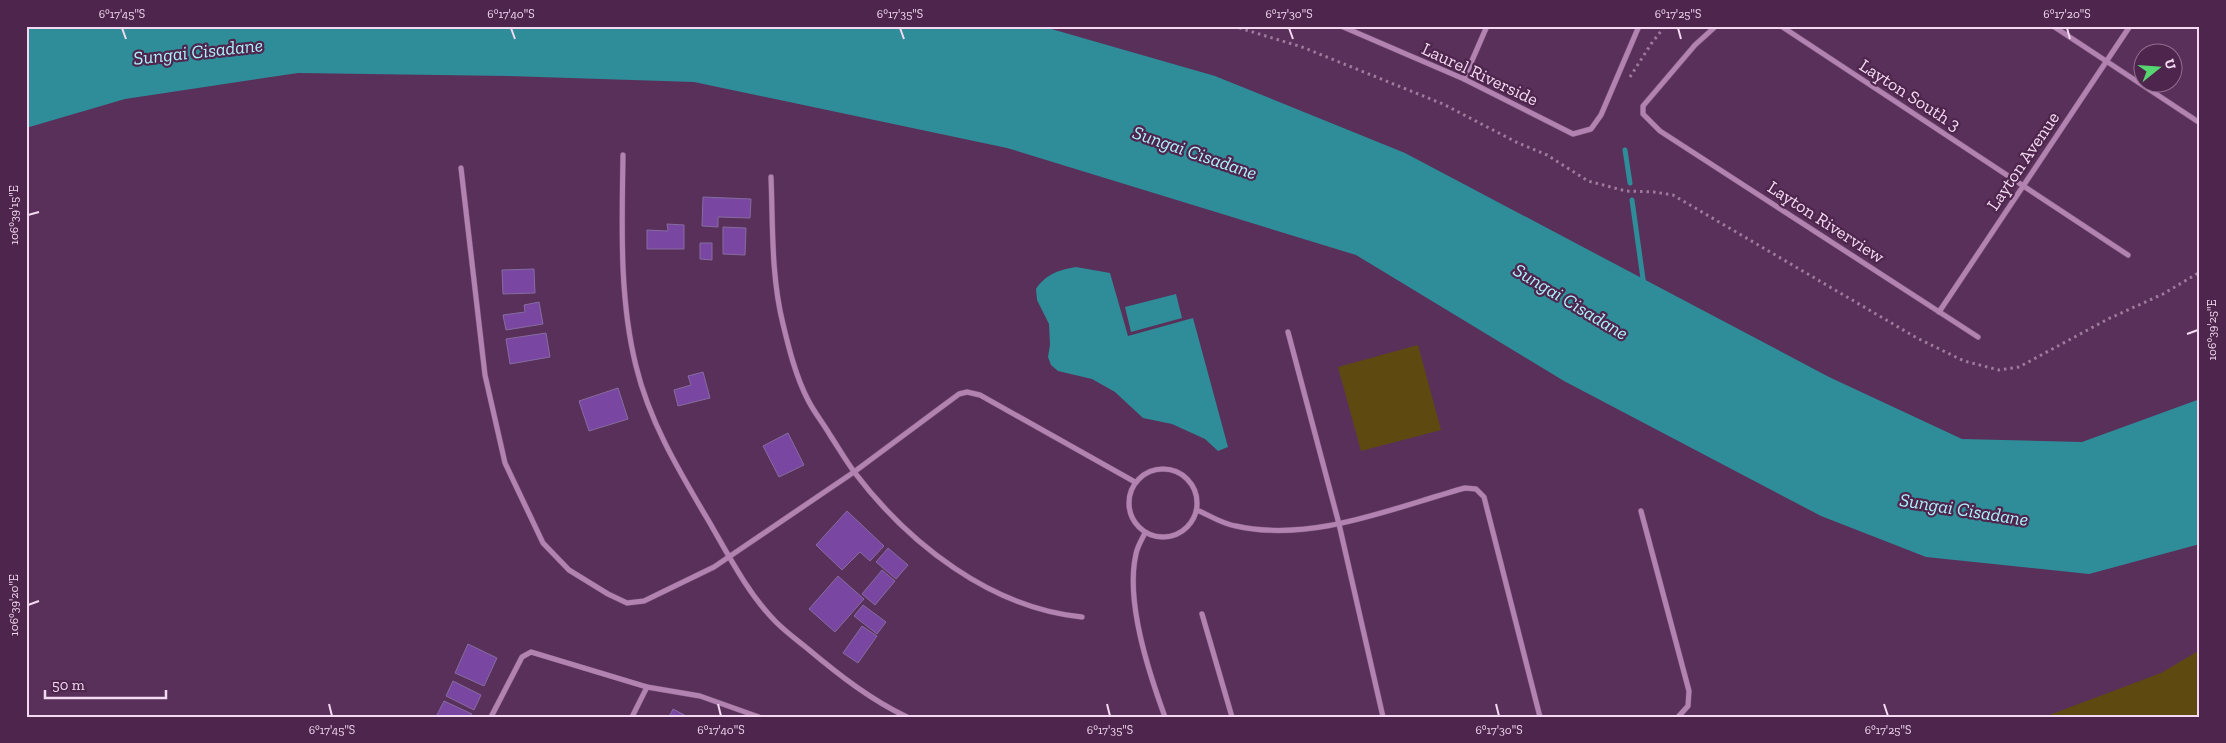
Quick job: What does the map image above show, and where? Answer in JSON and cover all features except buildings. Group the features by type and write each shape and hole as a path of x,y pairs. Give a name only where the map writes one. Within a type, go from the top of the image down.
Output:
{"street":[{"name":"Laurel Riverside","path":"1341,26 1464,79 1573,134 1591,130 1601,115 1639,26"},
{"path":"1464,79 1487,26"},
{"name":"Layton Riverview","path":"1716,26 1694,45 1643,106 1643,114 1660,131 1978,337"},
{"name":"Layton South 3","path":"1781,26 2128,255"},
{"path":"2053,26 2200,123"},
{"name":"Layton Avenue","path":"1939,312 2130,26"},
{"path":"623,155 622,217 625,286 636,366 660,435 728,556 752,592 776,622 842,677 892,710 907,717"},
{"path":"461,168 480,336 505,463 543,543 569,570 608,594 627,603 644,601 714,567 854,472 959,394 967,392 980,395 1135,482"},
{"path":"771,177 773,258 777,296 792,355 807,399 854,472 888,512 922,544 972,579 1006,596 1038,608 1060,615 1082,617"},
{"path":"1288,332 1340,524 1383,717"},
{"path":"1166,468 1177,471 1187,478 1194,488 1197,510 1193,520 1186,529 1177,535 1161,537 1145,533 1137,526 1131,516 1128,505 1130,493 1135,482 1143,474 1154,469 1166,468"},
{"path":"1197,510 1234,526 1256,529 1297,529 1340,524 1465,488 1476,489 1484,497 1540,717"},
{"path":"1641,511 1689,691 1688,706 1678,717"},
{"path":"1145,533 1136,552 1133,573 1137,616 1147,668 1165,717"},
{"path":"1202,614 1232,717"},
{"path":"491,717 522,657 531,652 646,688 700,696 759,717"},
{"path":"632,717 646,688"}],"path":[{"path":"1233,26 1302,47 1443,104 1516,142 1548,155 1588,181 1626,190 1654,192 1673,196 1917,338 1964,361 1999,370 2019,367 2108,319 2163,294 2200,272"},
{"path":"1627,82 1665,26"}],"shaded area":[{"path":"1418,345 1441,430 1361,451 1338,367"},
{"path":"2200,650 2200,717 2044,717 2161,673"}],"water":[{"name":"Sungai Cisadane","path":"26,26 1041,26 1215,76 1405,153 1829,377 1962,439 2082,442 2200,399 2200,544 2089,574 1926,557 1821,516 1564,381 1356,255 1007,148 694,82 507,76 298,73 125,99 26,128"},
{"path":"1076,267 1110,273 1128,336 1193,318 1228,447 1218,451 1205,439 1172,424 1143,418 1115,392 1092,379 1058,371 1051,365 1048,357 1050,345 1049,324 1037,300 1036,289 1053,274"},
{"path":"1176,294 1182,318 1131,332 1125,307"}],"waterway":[{"path":"1625,150 1630,183"},
{"path":"1632,200 1644,286"}]}
